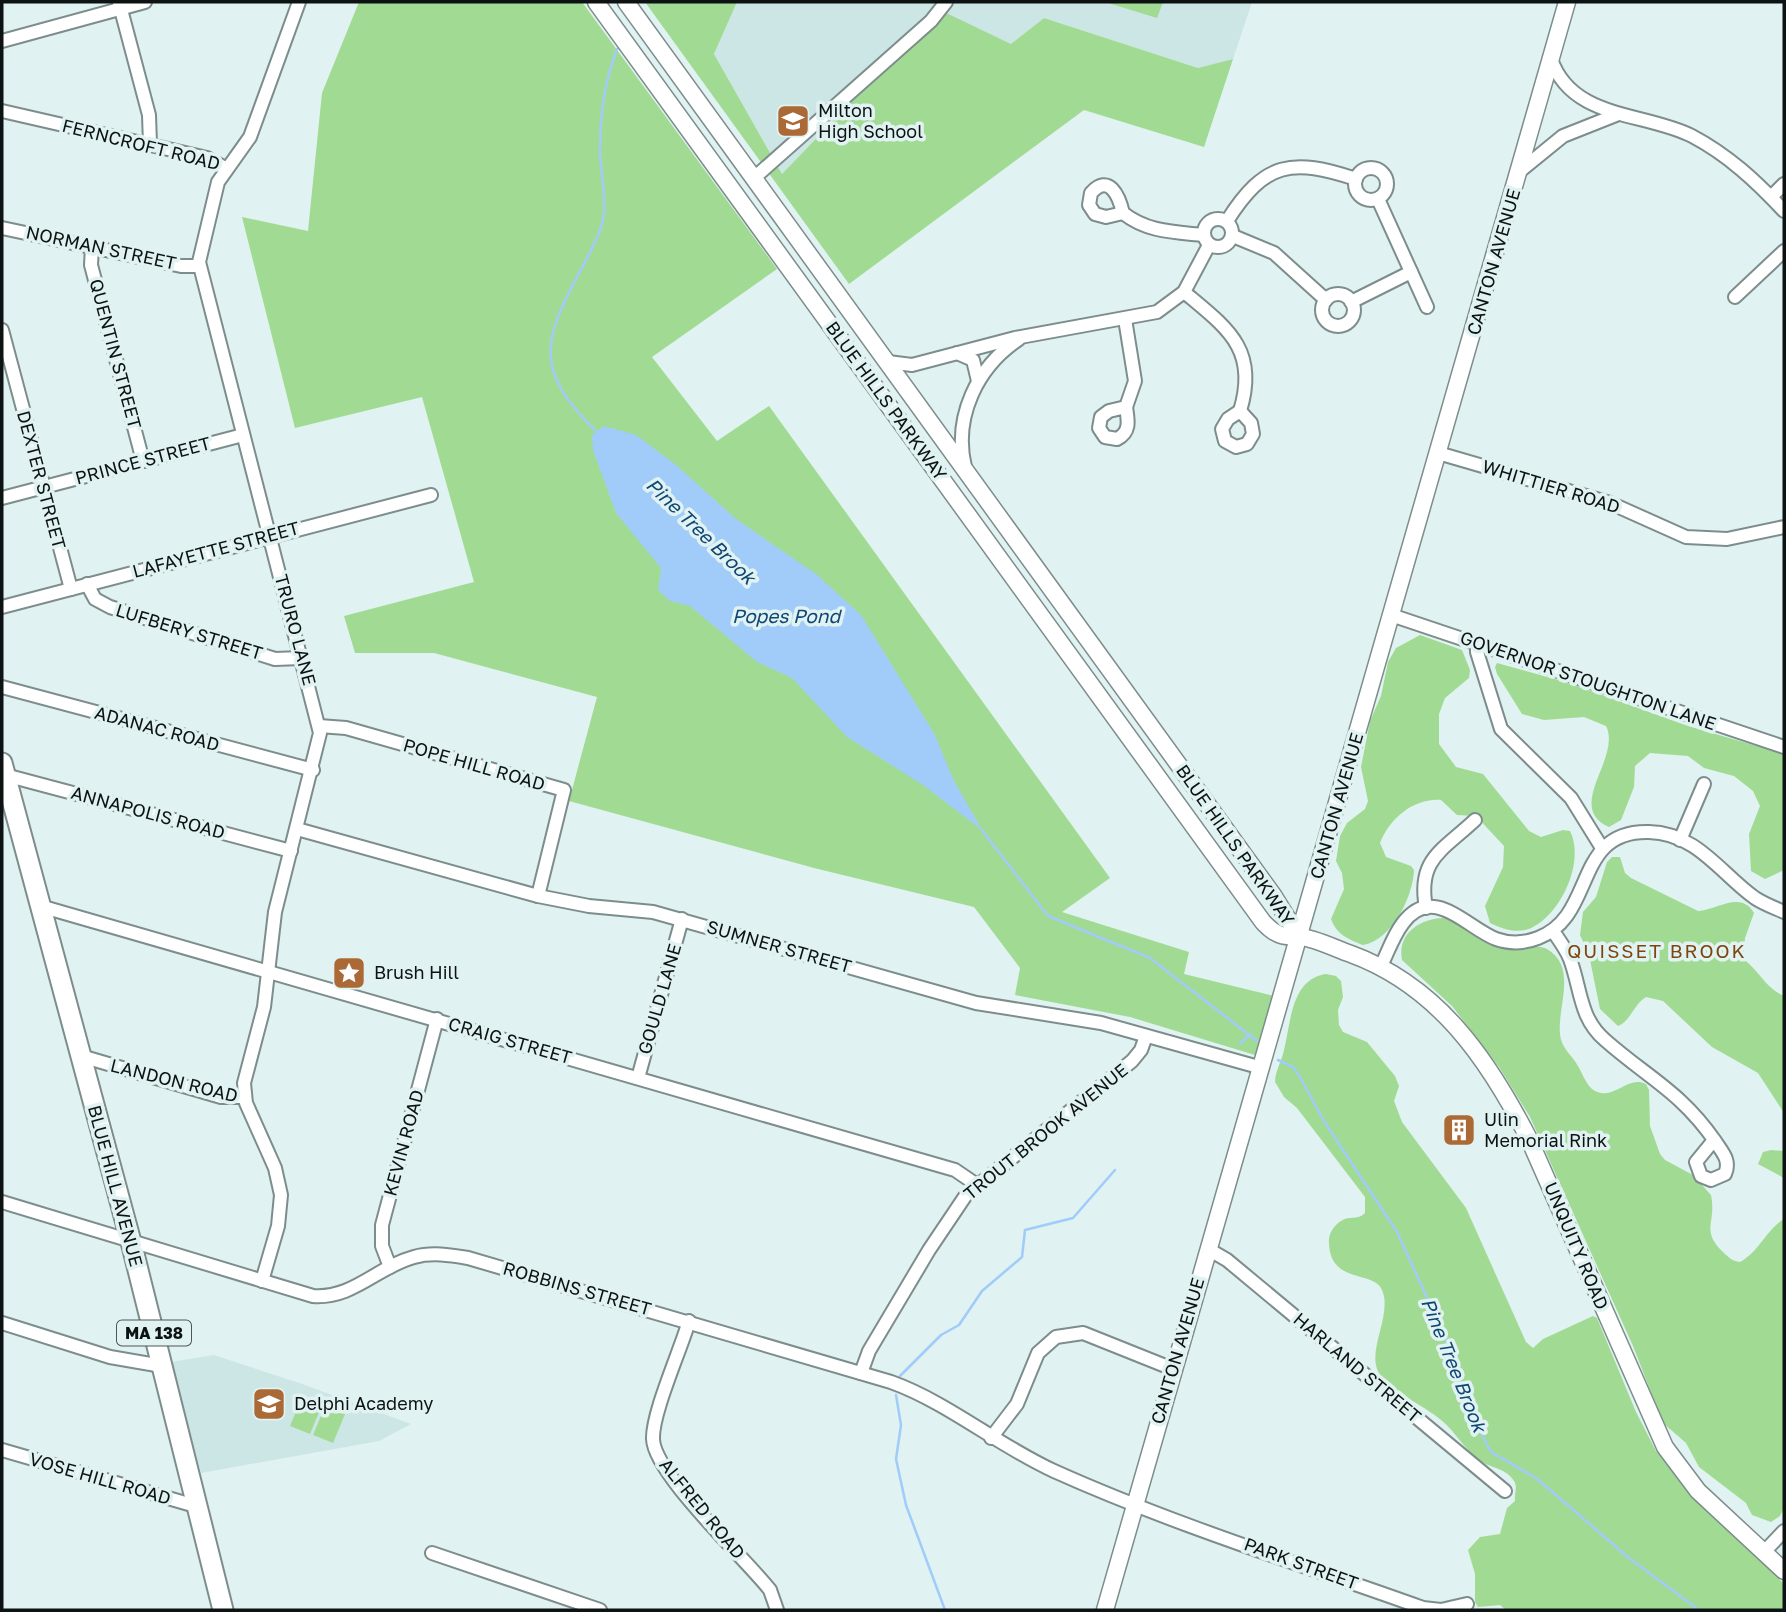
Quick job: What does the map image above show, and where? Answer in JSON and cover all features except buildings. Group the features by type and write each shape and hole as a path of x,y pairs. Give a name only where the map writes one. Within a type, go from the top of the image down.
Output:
{"highway":[{"name":"BLUE HILL AVENUE","path":"3,769 131,1242 223,1610"}],"main road":[{"name":"BLUE HILLS PARKWAY","path":"596,2 1257,915 1281,937 1300,937"},
{"name":"BLUE HILLS PARKWAY","path":"626,2 1014,534 1273,895 1300,937"},
{"name":"CANTON AVENUE","path":"1105,1610 1567,2"},
{"path":"994,549 1014,534"},
{"path":"1257,915 1268,915 1273,910 1273,895 1295,902 1312,893"},
{"name":"UNQUITY ROAD","path":"1300,937 1381,967 1408,981 1436,1004 1490,1074 1521,1125 1542,1168 1665,1447 1699,1491 1784,1571"}],"street":[{"path":"2,41 119,5 145,2"},
{"name":"FERNCROFT ROAD","path":"2,111 207,158 225,168 250,136 299,2"},
{"path":"754,178 931,21 946,2"},
{"path":"119,5 149,115 150,145"},
{"path":"1552,59 1560,76 1576,93 1616,116 1655,121 1693,137 1734,163 1784,211"},
{"path":"1520,171 1563,136 1616,116"},
{"path":"888,362 912,365 1025,335 1125,319 1164,309 1184,292 1206,240 1210,223 1227,221 1251,189 1277,169 1312,166 1356,179"},
{"name":"TRURO LANE","path":"225,168 214,197 200,266 302,657 320,740 272,924 264,1007 245,1077 245,1097"},
{"path":"1369,168 1384,173 1388,187 1378,199 1367,200 1360,196 1356,188 1356,179 1369,168"},
{"path":"1771,197 1784,184"},
{"path":"1378,199 1427,307"},
{"path":"1123,212 1149,228 1224,245 1233,236"},
{"path":"1227,221 1233,236"},
{"name":"NORMAN STREET","path":"2,228 181,266 200,266"},
{"path":"1233,236 1274,253 1326,300"},
{"name":"QUENTIN STREET","path":"92,247 92,270 143,461"},
{"path":"1735,297 1784,251"},
{"path":"1351,302 1411,272"},
{"path":"1184,292 1225,327 1236,341 1246,377 1240,411"},
{"path":"1338,295 1351,302 1353,310 1350,319 1336,326 1323,317 1326,300 1338,295"},
{"path":"1125,319 1135,381 1126,407"},
{"name":"DEXTER STREET","path":"2,330 71,589"},
{"path":"965,467 962,428 968,404 978,382 999,355 1025,335"},
{"path":"957,353 973,360 978,382"},
{"name":"PRINCE STREET","path":"2,498 243,435"},
{"name":"WHITTIER ROAD","path":"1438,453 1609,503 1686,537 1727,539 1784,527"},
{"name":"LAFAYETTE STREET","path":"2,607 431,495"},
{"name":"LUFBERY STREET","path":"87,584 95,599 110,607 275,659 302,657"},
{"name":"GOVERNOR STOUGHTON LANE","path":"1391,615 1784,747"},
{"path":"1477,643 1477,652 1498,724 1510,740 1571,798 1602,848"},
{"name":"ADANAC ROAD","path":"2,687 313,770"},
{"name":"POPE HILL ROAD","path":"319,726 346,728 564,790 538,896"},
{"name":"ANNAPOLIS ROAD","path":"3,769 291,851"},
{"path":"1680,839 1704,784"},
{"path":"1426,908 1423,880 1428,865 1475,820"},
{"name":"SUMNER STREET","path":"297,829 538,896 682,919 976,1003 1076,1018 1262,1068"},
{"path":"1381,967 1402,924 1410,915 1426,908 1457,913 1489,936 1506,942 1526,942 1553,931 1573,910 1590,865 1602,848 1620,838 1641,832 1654,832 1680,839 1710,857 1754,898 1784,912"},
{"name":"CRAIG STREET","path":"40,906 268,969 956,1170 976,1185"},
{"name":"GOULD LANE","path":"638,1078 682,919"},
{"path":"1553,931 1570,958 1579,999 1594,1028 1683,1100 1714,1139"},
{"name":"KEVIN ROAD","path":"390,1267 382,1246 382,1225 437,1019"},
{"name":"TROUT BROOK AVENUE","path":"861,1373 869,1351 962,1199 1127,1065 1141,1050 1146,1035"},
{"name":"LANDON ROAD","path":"81,1056 221,1097 245,1097 278,1177 281,1195 276,1236 262,1282"},
{"name":"ROBBINS STREET","path":"2,1202 262,1282 322,1297 352,1289 390,1267 422,1255 450,1255 689,1321 924,1395 991,1438 1051,1469 1136,1504"},
{"name":"HARLAND STREET","path":"1208,1250 1227,1260 1504,1491"},
{"name":"ALFRED ROAD","path":"689,1321 655,1423 655,1449 682,1490 770,1590 778,1610"},
{"path":"2,1323 110,1357 162,1366"},
{"path":"991,1438 1017,1404 1038,1353 1056,1337 1083,1334 1173,1369"},
{"name":"VOSE HILL ROAD","path":"2,1450 199,1507"},
{"name":"PARK STREET","path":"1136,1504 1398,1599 1436,1610 1467,1604"},
{"path":"1765,1552 1784,1531"},
{"path":"432,1553 600,1610"},
{"path":"1398,1599 1407,1610"}],"shaded area":[{"name":"Milton High School","path":"737,2 1252,2 1233,59 1198,68 1044,18 1011,44 940,11 782,174 714,54"},
{"name":"Delphi Academy","path":"214,1355 411,1424 379,1441 201,1473 171,1362"}],"green space":[{"path":"359,2 582,2 777,269 652,357 717,441 769,406 1110,878 1062,912 1189,952 1184,974 1274,996 1255,1055 1130,1017 1015,995 1020,968 974,907 814,868 569,801 597,697 434,653 355,653 344,616 474,582 422,397 295,428 242,217 308,231 322,93"},
{"path":"645,2 737,2 714,54 782,174 940,10 1011,44 1044,18 1198,68 1233,59 1204,147 1084,110 849,284"},
{"path":"1105,2 1163,2 1157,18"},
{"path":"1420,635 1462,650 1470,670 1469,678 1445,698 1439,714 1439,744 1456,767 1483,774 1529,831 1541,837 1563,830 1570,831 1574,843 1573,871 1553,910 1533,927 1517,931 1490,923 1485,906 1503,867 1504,846 1476,816 1457,815 1441,800 1421,802 1404,811 1390,825 1380,843 1386,857 1411,866 1414,870 1410,892 1392,926 1383,935 1363,945 1340,933 1331,919 1344,889 1342,873 1336,861 1340,836 1347,823 1365,809 1368,801 1361,767 1370,721 1381,696 1388,662 1396,648"},
{"path":"1497,663 1566,682 1688,726 1784,754 1784,870 1765,879 1751,871 1749,834 1760,806 1753,791 1734,776 1704,768 1688,756 1650,753 1635,766 1634,787 1621,820 1609,827 1597,818 1592,807 1592,795 1607,752 1609,739 1606,726 1584,717 1544,720 1522,714 1497,674"},
{"path":"1612,857 1620,857 1625,873 1631,878 1698,911 1736,902 1749,906 1754,913 1745,938 1743,959 1772,989 1784,996 1784,1113 1758,1073 1712,1047 1663,1001 1646,997 1618,1026 1600,1009 1589,955 1580,935 1583,912 1596,897 1607,862"},
{"path":"1443,918 1494,946 1543,947 1556,957 1562,966 1564,977 1560,1023 1561,1039 1565,1047 1588,1084 1599,1093 1613,1091 1632,1083 1646,1084 1649,1090 1650,1126 1660,1154 1665,1160 1693,1175 1711,1195 1711,1232 1717,1246 1725,1254 1740,1262 1747,1258 1784,1219 1784,1508 1780,1516 1771,1522 1752,1515 1746,1503 1699,1467 1686,1443 1663,1423 1633,1346 1530,1117 1499,1067 1452,1006 1402,960 1401,951 1406,936 1426,921"},
{"path":"1326,974 1336,976 1341,981 1343,997 1338,1010 1339,1025 1343,1032 1367,1042 1395,1076 1399,1086 1394,1101 1402,1122 1466,1208 1526,1342 1533,1348 1543,1339 1593,1316 1597,1318 1636,1412 1656,1451 1784,1584 1784,1610 1506,1610 1500,1605 1478,1607 1475,1602 1475,1574 1468,1550 1480,1537 1500,1534 1507,1508 1515,1501 1515,1483 1507,1474 1476,1458 1441,1420 1394,1389 1381,1376 1376,1367 1375,1356 1384,1309 1381,1288 1369,1279 1336,1265 1329,1243 1330,1234 1338,1223 1365,1213 1365,1197 1297,1108 1284,1097 1275,1082 1294,1003 1306,984"},
{"path":"1784,1151 1784,1178 1758,1164 1763,1152"},
{"path":"302,1397 322,1405 310,1434 290,1426"},
{"path":"325,1406 345,1414 333,1443 313,1435"}],"water":[{"name":"Popes Pond","path":"604,426 636,435 675,464 736,519 816,574 861,615 935,735 953,779 982,830 923,785 847,737 792,678 757,662 690,606 670,601 658,590 661,568 616,513 593,450 592,435"}],"waterway":[{"name":"Pine Tree Brook","path":"597,432 575,409 561,388 553,369 550,350 560,311 594,244 603,220 601,124 606,86 617,49"},
{"name":"Pine Tree Brook","path":"981,829 1048,916 1150,958 1257,1041"},
{"path":"1240,1044 1250,1034"},
{"name":"Pine Tree Brook","path":"1278,1060 1293,1067 1300,1077 1324,1121 1397,1232 1444,1335 1472,1416 1491,1452 1536,1478 1629,1558 1699,1610"},
{"path":"900,1376 941,1335 959,1325 982,1291 1022,1257 1025,1230 1073,1218 1115,1170"},
{"path":"896,1395 901,1425 896,1459 906,1505 945,1610"}],"place":[{"name":"Milton High School","path":"793,121"},
{"name":"Brush Hill","path":"349,973"},
{"name":"Ulin Memorial Rink","path":"1459,1130"},
{"name":"Delphi Academy","path":"269,1404"}],"district":[{"name":"QUISSET BROOK","path":"1657,951"}]}
